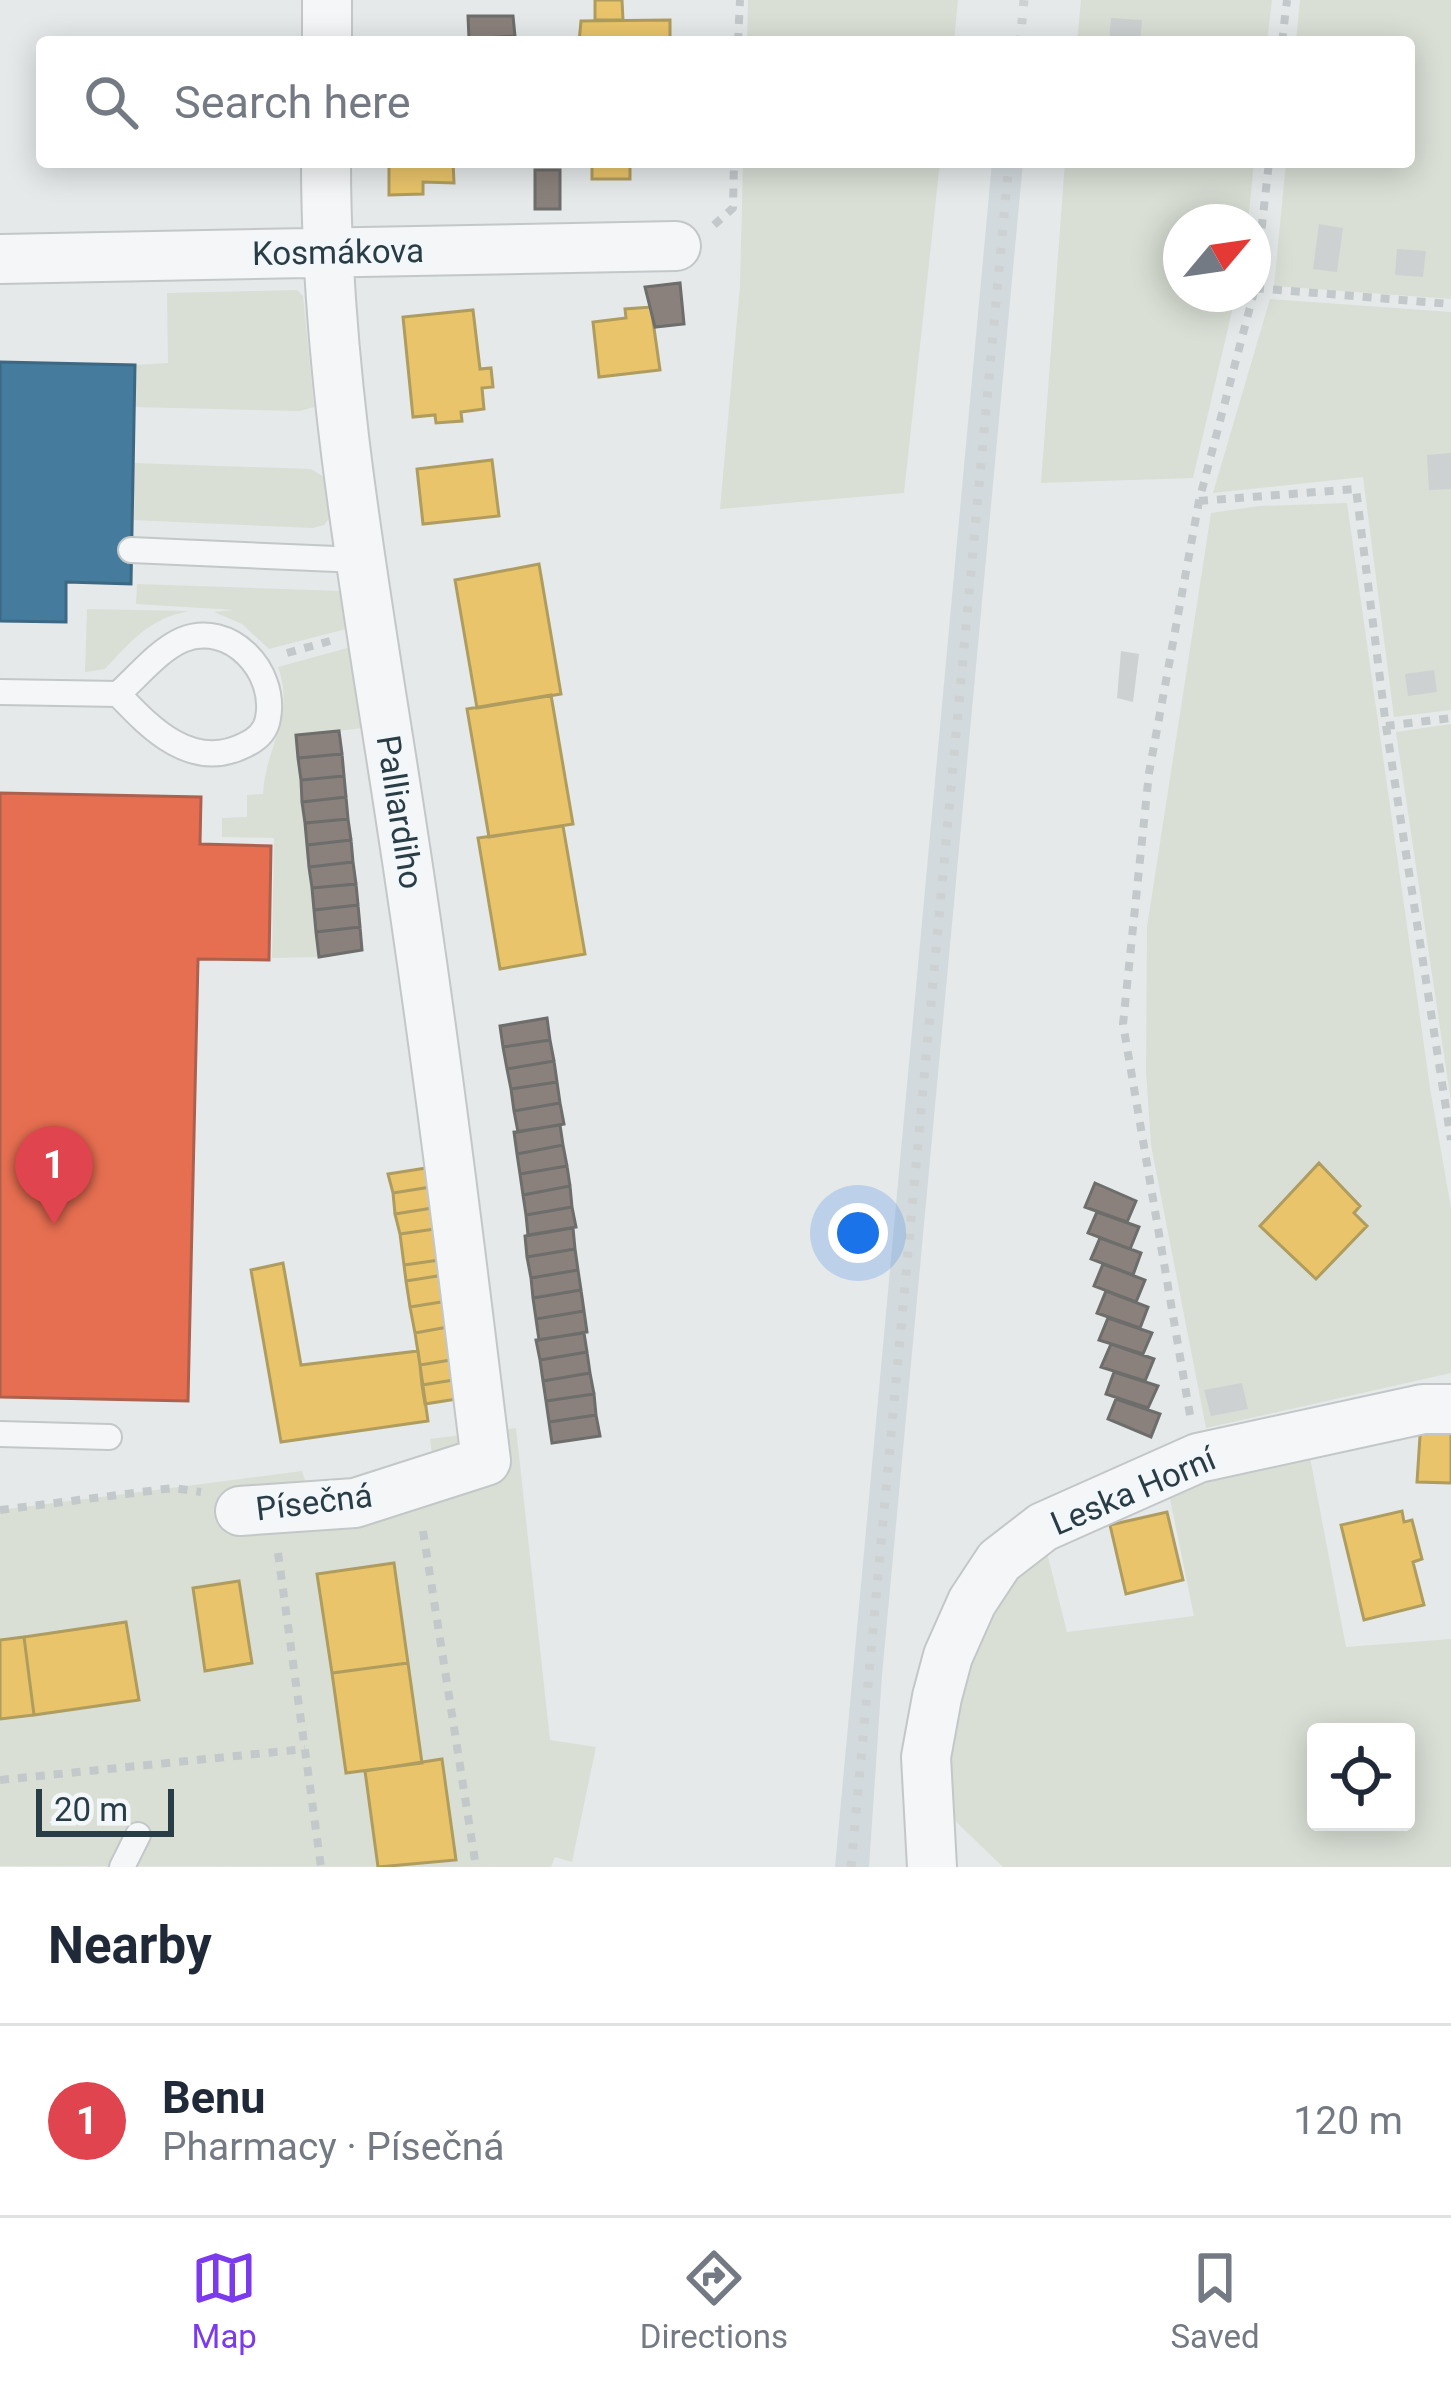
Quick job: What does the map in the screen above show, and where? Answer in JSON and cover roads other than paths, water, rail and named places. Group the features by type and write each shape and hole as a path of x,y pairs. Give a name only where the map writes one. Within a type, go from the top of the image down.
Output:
{"street":[{"path":"327,0 327,36"},
{"name":"Palliardiho","path":"326,168 326,252 358,560 431,1015 486,1461"},
{"name":"Kosmákova","path":"0,259 676,246"},
{"name":"Leska Horní","path":"932,1867 926,1757 937,1697 964,1620 999,1561 1042,1527 1198,1458 1423,1409 1451,1409"},
{"name":"Písečná","path":"256,1510 355,1503 486,1461"}],"lane":[{"path":"131,550 358,560"},
{"path":"0,692 118,694 184,639 214,637 236,644 256,661 266,687 268,718 258,739 232,752 209,754 154,732 118,694"},
{"path":"0,1434 110,1437"},
{"path":"122,1867 138,1835"}],"railway":[{"path":"1021,36 1024,0"},
{"path":"851,1867 1008,168"}],"place":[{"name":"Benu","path":"54,1225"}]}
